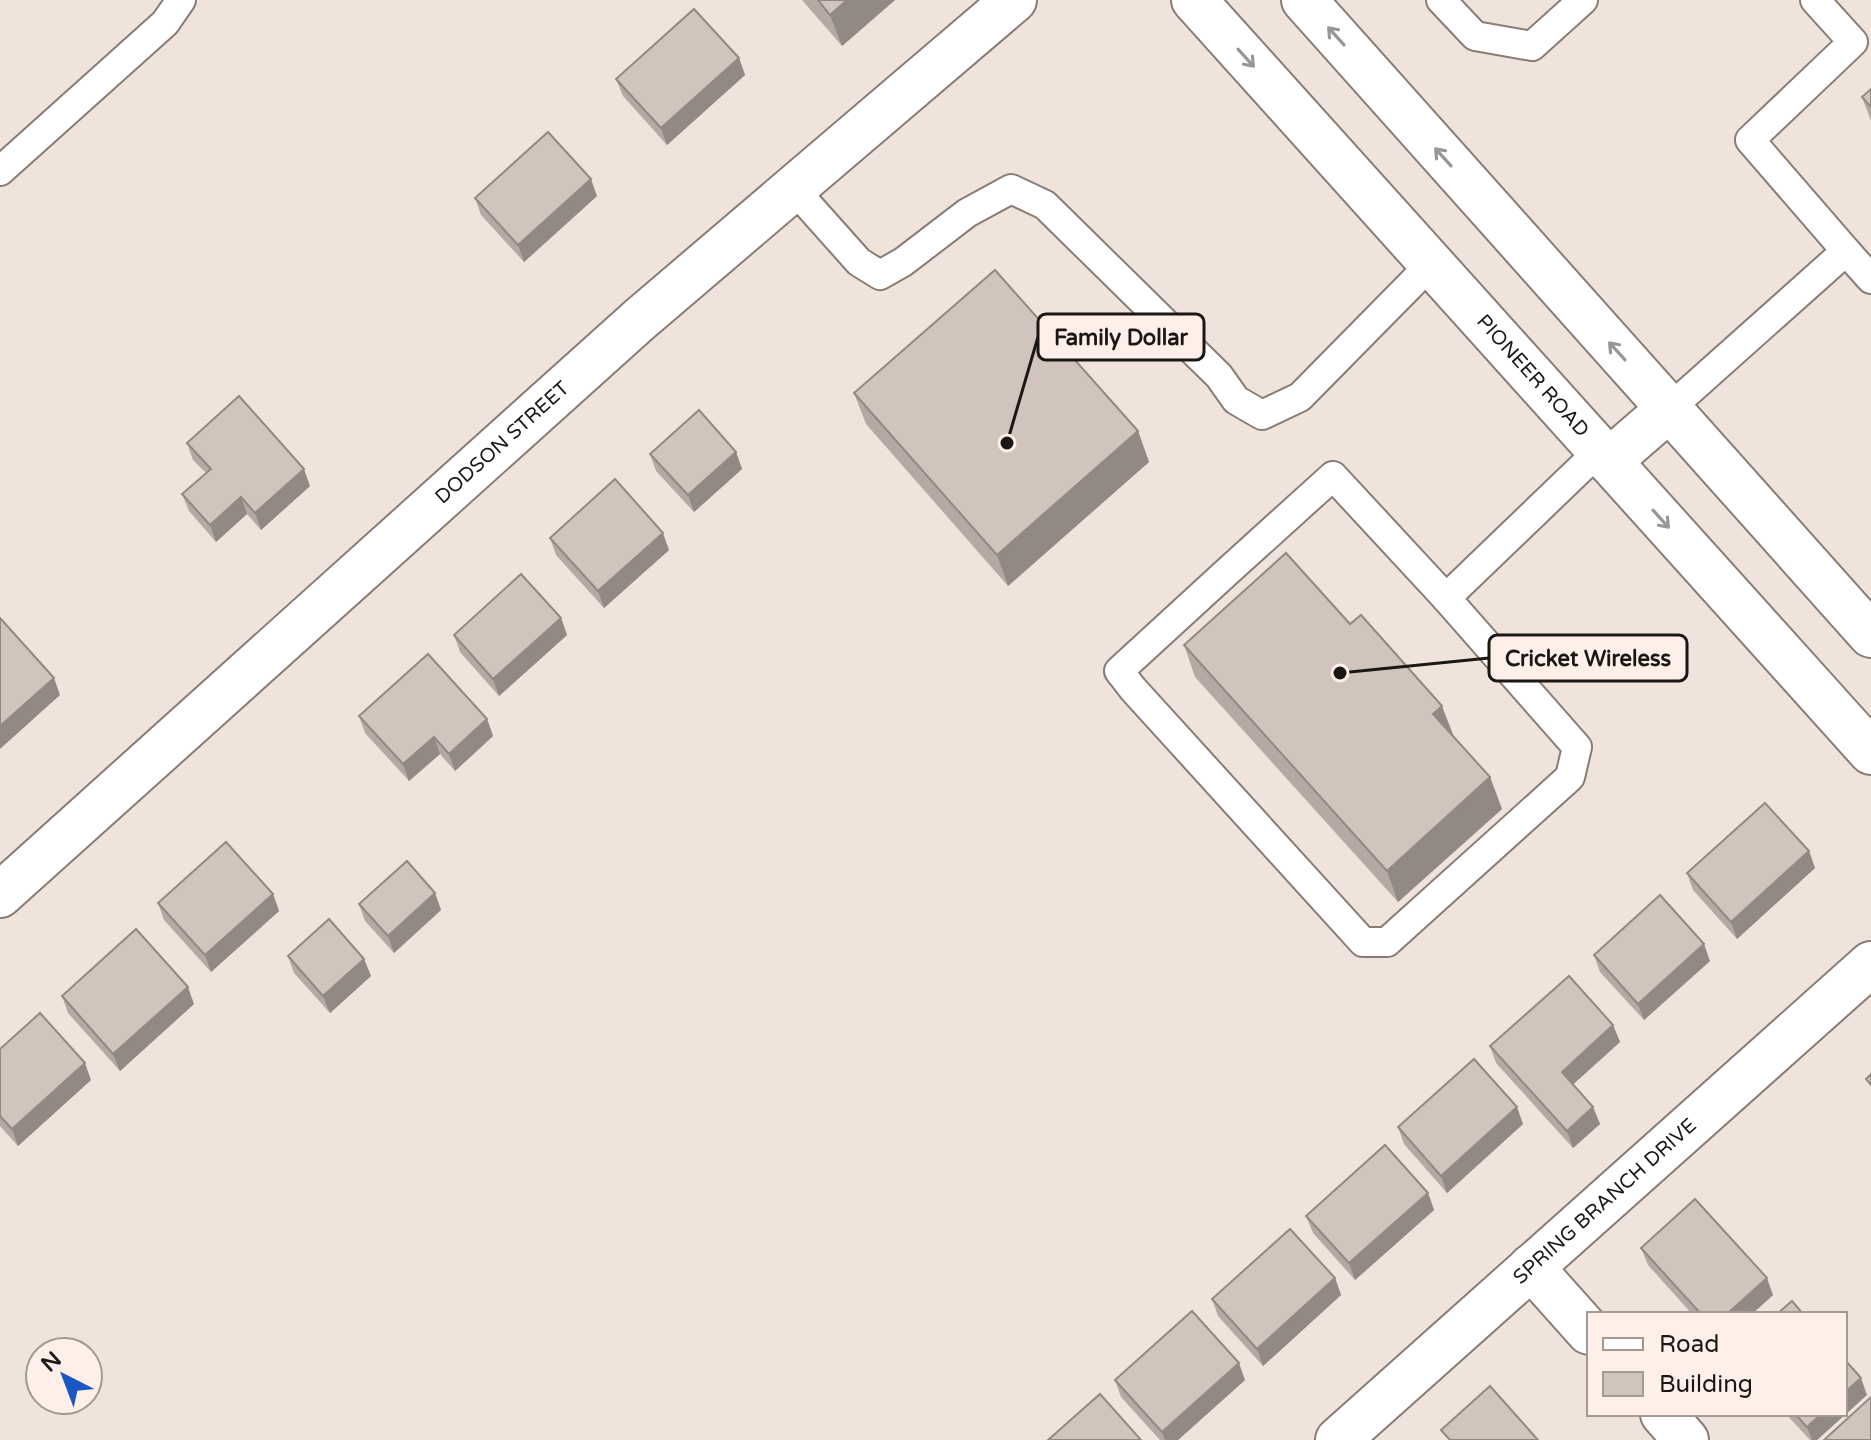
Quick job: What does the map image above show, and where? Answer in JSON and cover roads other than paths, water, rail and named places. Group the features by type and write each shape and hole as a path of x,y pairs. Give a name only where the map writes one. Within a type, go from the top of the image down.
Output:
{"street":[{"name":"DODSON STREET","path":"0,895 615,341 1014,0"},
{"name":"PIONEER ROAD","path":"1194,0 1871,752"},
{"path":"1304,0 1669,409 1865,614"},
{"path":"1604,456 1669,409"},
{"name":"SPRING BRANCH DRIVE","path":"1338,1440 1871,964"},
{"path":"1531,1267 1587,1330"},
{"path":"1665,1416 1686,1440"}],"lane":[{"path":"0,171 165,23 181,0"},
{"path":"1441,0 1475,36 1532,46 1583,0"},
{"path":"1815,0 1853,42 1750,140 1871,279"},
{"path":"793,188 859,262 880,275 903,262 967,213 1011,189 1045,205 1219,376 1236,400 1262,415 1300,397 1432,263"},
{"path":"1669,409 1846,251"},
{"path":"1446,598 1604,456"},
{"path":"1333,476 1446,598 1577,747 1570,777 1387,942 1363,942 1119,671 1333,476"}],"place":[{"name":"Family Dollar","path":"1007,443"},
{"name":"Cricket Wireless","path":"1340,673"}]}
